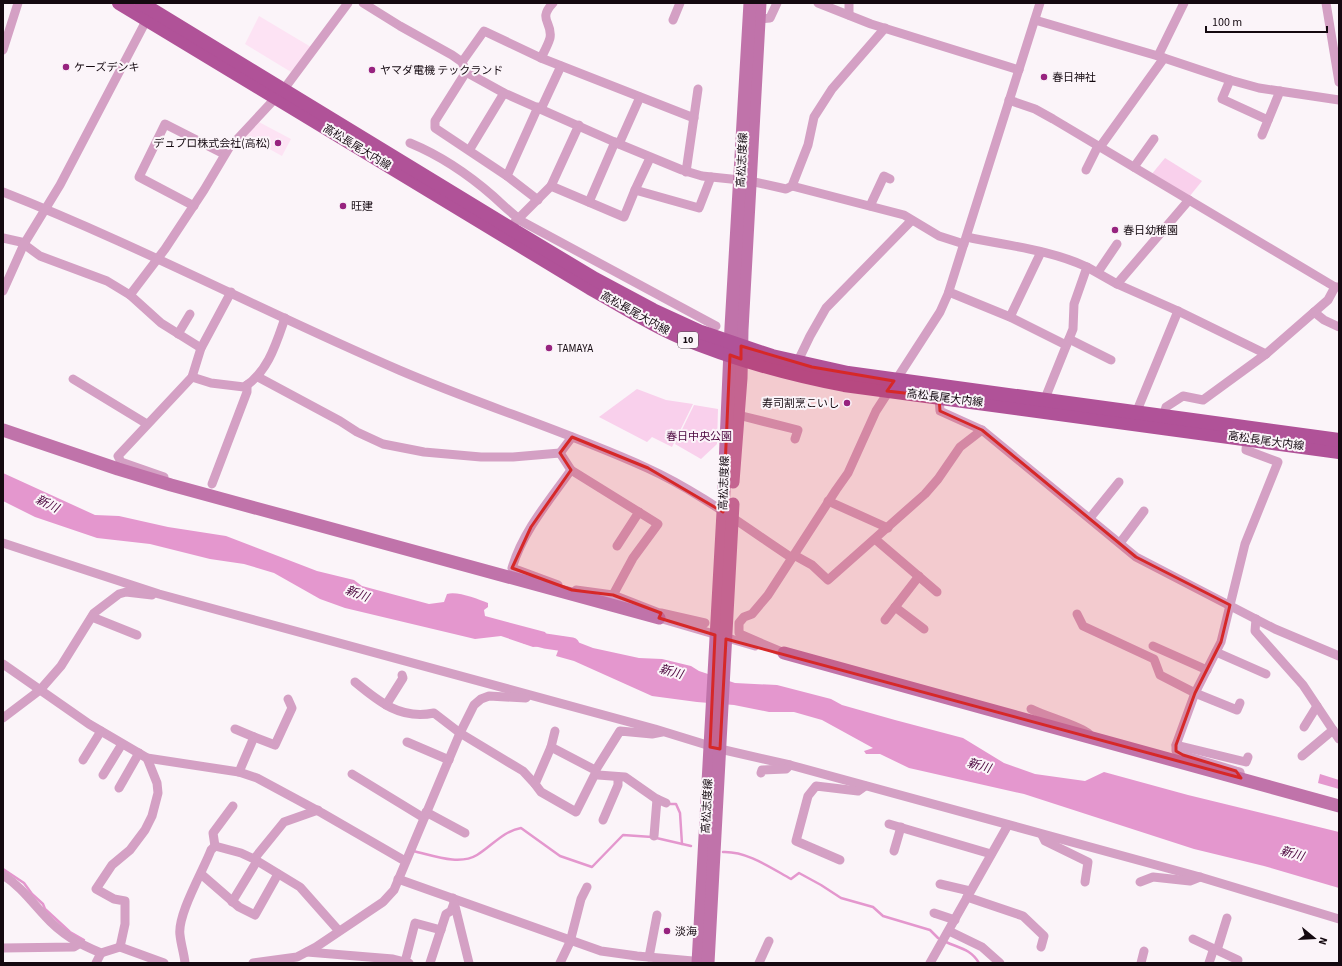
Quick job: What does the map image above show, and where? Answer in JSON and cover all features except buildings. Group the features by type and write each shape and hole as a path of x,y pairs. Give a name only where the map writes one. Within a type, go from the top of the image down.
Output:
{"main road":[{"name":"高松長尾大内線","path":"119,3 280,93 510,227 648,321 678,336 736,351 797,363 938,397 1339,452"},
{"name":"高松長尾大内線","path":"141,3 280,93"},
{"name":"高松志度線","path":"703,963 715,744 726,636 728,515 745,181 750,3"},
{"name":"高松志度線","path":"745,181 760,3"},
{"name":"高松長尾大内線","path":"736,351 811,378 1044,401 1339,440"},
{"name":"高松志度線","path":"728,515 738,415 736,351"},
{"path":"3,430 118,469 171,485 660,615"},
{"path":"784,653 1339,806"}],"street":[{"path":"3,50 18,3"},
{"path":"130,295 166,249 194,206 224,154 280,93 348,3"},
{"path":"362,3 462,62 466,72 504,93 579,125 650,158 686,172 702,176 745,181 786,189 792,186 904,215 939,236 1041,252 1069,258 1098,272 1117,284 1178,311 1266,354"},
{"path":"541,58 550,36 546,10 553,3"},
{"path":"673,20 680,3"},
{"path":"759,19 770,18 777,3"},
{"path":"818,3 885,28 1019,70"},
{"path":"849,3 849,15"},
{"path":"726,636 741,620 752,614 768,595 828,501 848,473 865,432 890,386 940,312 949,292 1040,3"},
{"path":"1086,170 1099,147 1161,57 1184,3"},
{"path":"1326,3 1339,82"},
{"path":"3,291 24,244 60,185 147,19"},
{"path":"1035,20 1161,57 1230,80 1280,91 1339,100"},
{"path":"792,186 808,145 814,117 832,89 885,28"},
{"path":"462,62 484,30 560,66 694,118"},
{"path":"507,176 560,66"},
{"path":"466,72 435,121 435,128 470,149 538,200"},
{"path":"1230,80 1222,99 1268,120"},
{"path":"686,172 698,89"},
{"path":"1262,135 1280,91"},
{"path":"470,149 504,93"},
{"path":"589,202 640,97"},
{"path":"1009,100 1035,109 1337,287 1328,300 1266,354 1203,400 1182,396 1166,407 1163,417"},
{"path":"194,206 139,177 165,124 224,154"},
{"path":"510,227 551,186 579,125"},
{"path":"1134,168 1154,139"},
{"path":"410,143 431,153 488,192 510,227 716,326"},
{"path":"551,186 624,217 650,158"},
{"path":"636,190 699,208 711,176"},
{"path":"870,206 884,176 890,179"},
{"path":"3,192 158,258 285,318 470,400 572,437 648,468 728,515 793,557 812,565 828,580 925,494 938,479 960,446 982,430"},
{"path":"1117,284 1189,200"},
{"path":"797,363 826,308 911,220"},
{"path":"3,238 24,244 40,256 107,281 130,295 161,323 201,348"},
{"path":"1098,272 1117,244"},
{"path":"1010,317 1041,252"},
{"path":"1044,401 1073,329 1074,304 1087,267"},
{"path":"63,450 71,447 107,459 118,456 146,424 192,377 201,348 231,292"},
{"path":"949,292 1111,360"},
{"path":"1136,413 1178,311"},
{"path":"1314,312 1324,320 1339,327"},
{"path":"178,334 190,314"},
{"path":"192,377 211,383 244,387 258,377 271,356 285,318"},
{"path":"258,377 340,421 357,432 383,444 424,452 481,457 514,457 560,453 572,437"},
{"path":"73,379 146,424"},
{"path":"212,484 247,392 247,385"},
{"path":"938,397 940,411 982,430 1136,556 1275,629 1339,656"},
{"path":"738,415 798,430 795,438"},
{"path":"1247,439 1246,450 1278,462"},
{"path":"1241,778 1240,772 1182,755 1176,751 1176,745 1194,693 1221,642 1245,544 1278,462 1281,444"},
{"path":"560,453 570,470 658,524 633,558 613,595"},
{"path":"118,456 121,462 168,478 171,485"},
{"path":"570,470 531,527 517,552 512,568 572,590 613,595 660,615 784,653"},
{"path":"1090,518 1119,482"},
{"path":"828,501 888,528"},
{"path":"1120,543 1144,511"},
{"path":"617,546 639,512"},
{"path":"875,539 938,592"},
{"path":"3,543 159,594 1200,877 1339,919"},
{"path":"885,620 919,576"},
{"path":"3,718 40,690 61,666 94,613 119,594 126,592 150,595 159,594"},
{"path":"895,607 924,629"},
{"path":"1077,614 1083,626 1154,659 1160,675 1194,693 1237,710 1240,703"},
{"path":"660,615 705,623"},
{"path":"92,617 137,635"},
{"path":"1256,619 1255,631 1290,669 1339,739"},
{"path":"726,636 747,638 784,653"},
{"path":"1154,646 1207,670"},
{"path":"1216,652 1249,662 1266,674"},
{"path":"3,664 101,731 143,756 239,772 257,778 318,810 406,861"},
{"path":"386,705 403,678 402,675"},
{"path":"355,682 386,705 410,715 421,716 434,713 460,733 523,771 540,792 576,812 595,771 620,731 652,734 665,732"},
{"path":"253,963 297,957 383,902 394,890 460,733 474,705 481,699 489,696 531,698 534,696"},
{"path":"235,729 275,745 292,708 288,699"},
{"path":"1304,727 1317,706"},
{"path":"1031,709 1049,718 1085,729 1093,738"},
{"path":"1302,756 1333,730"},
{"path":"83,760 101,731"},
{"path":"535,784 551,747 555,731"},
{"path":"239,772 254,737"},
{"path":"407,742 449,760"},
{"path":"103,775 122,744"},
{"path":"1176,745 1246,762 1248,757"},
{"path":"551,747 595,771 598,775 624,777 657,799 666,803"},
{"path":"119,788 143,756"},
{"path":"120,947 125,924 125,901 114,899 96,889 112,865 130,850 145,830 152,816 158,793 157,783 143,756"},
{"path":"761,773 762,770 786,769 790,765"},
{"path":"352,774 425,815 465,833"},
{"path":"602,820 618,785 618,777"},
{"path":"840,860 796,841 808,796 816,786 858,791 865,786"},
{"path":"654,836 657,799"},
{"path":"215,846 213,833 231,809 221,806"},
{"path":"232,902 255,860 284,822 318,810"},
{"path":"889,824 991,854"},
{"path":"930,963 1008,825"},
{"path":"894,851 901,827"},
{"path":"1041,834 1045,841 1088,862 1085,882"},
{"path":"215,846 241,853 300,887 339,931"},
{"path":"185,963 179,935 182,915 211,850 215,846"},
{"path":"201,874 232,902 255,915 278,874"},
{"path":"3,875 17,884 46,917 62,932 79,944 101,953 120,947 164,963"},
{"path":"1140,882 1153,877 1190,881 1200,877"},
{"path":"398,879 454,901 602,951 635,960 649,957 703,963"},
{"path":"940,884 1023,916 1044,936 1041,947"},
{"path":"560,963 570,942 569,940 581,899 587,887"},
{"path":"430,963 446,914 451,912 454,901"},
{"path":"454,901 469,963"},
{"path":"934,913 955,920"},
{"path":"649,957 657,915"},
{"path":"1209,963 1213,951 1218,947 1226,918"},
{"path":"307,952 406,963 415,923 441,930"},
{"path":"949,931 982,947 1000,963"},
{"path":"1193,939 1238,960"},
{"path":"759,963 769,941"},
{"path":"3,948 74,947 79,944"},
{"path":"1141,963 1144,951"},
{"path":"96,963 101,953"}],"highlighted area":[{"path":"741,346 812,367 894,381 887,391 939,397 940,411 982,430 1136,557 1230,605 1221,642 1195,693 1176,745 1176,751 1183,755 1236,771 1241,778 726,639 720,749 710,747 715,635 659,618 661,613 613,595 572,590 512,568 531,527 571,470 560,453 572,437 648,468 723,512 730,355 741,359"}],"shaded area":[{"path":"259,16 311,47 291,72 245,44"},
{"path":"257,121 291,139 282,156 244,135"}],"green space":[{"path":"1165,158 1202,181 1189,197 1151,175"},
{"path":"637,389 666,400 693,404 672,447 652,437 647,442 599,417"},
{"name":"春日中央公園","path":"694,405 718,409 717,444 701,459 675,444"}],"water":[{"path":"3,473 95,515 119,516 168,527 226,536 317,571 354,580 362,586 429,604 444,602 447,594 451,593 468,596 488,603 488,607 484,610 485,616 545,632 547,635 543,646 533,647 501,636 475,639 345,608 320,599 274,573 244,564 210,559 150,544 97,538 35,517 3,501"},
{"path":"562,636 593,648 639,658 662,659 691,666 699,671 735,683 777,685 831,699 842,705 963,738 1004,763 1035,774 1085,781 1104,772 1188,795 1339,832 1339,888 1264,866 1194,849 1024,794 909,768 880,754 866,754 864,751 873,748 822,720 794,712 769,712 734,705 652,696 574,661 556,656 559,648 551,645 553,639 560,641"},
{"path":"1320,774 1339,780 1339,789 1318,783"}],"waterway":[{"name":"新川","path":"525,636 572,645"},
{"path":"668,804 676,804 680,813 682,844"},
{"path":"413,851 445,859 462,860 477,855 509,832 521,828 560,856 592,867 623,835 652,837 691,846"},
{"path":"723,852 732,852 750,857 791,879 799,873 841,898 873,907 883,916 930,930 938,938"},
{"path":"3,869 24,883 32,894 43,904 45,909 70,932 84,940"},
{"path":"946,942 968,952 976,958 979,963"}],"place":[{"name":"ケーズデンキ","path":"66,67"},
{"name":"ヤマダ電機 テックランド","path":"372,70"},
{"name":"春日神社","path":"1044,77"},
{"name":"デュプロ株式会社(高松)","path":"278,143"},
{"name":"旺建","path":"343,206"},
{"name":"春日幼稚園","path":"1115,230"},
{"name":"TAMAYA","path":"549,348"},
{"name":"寿司割烹こいし","path":"847,403"},
{"name":"淡海","path":"667,931"}]}
